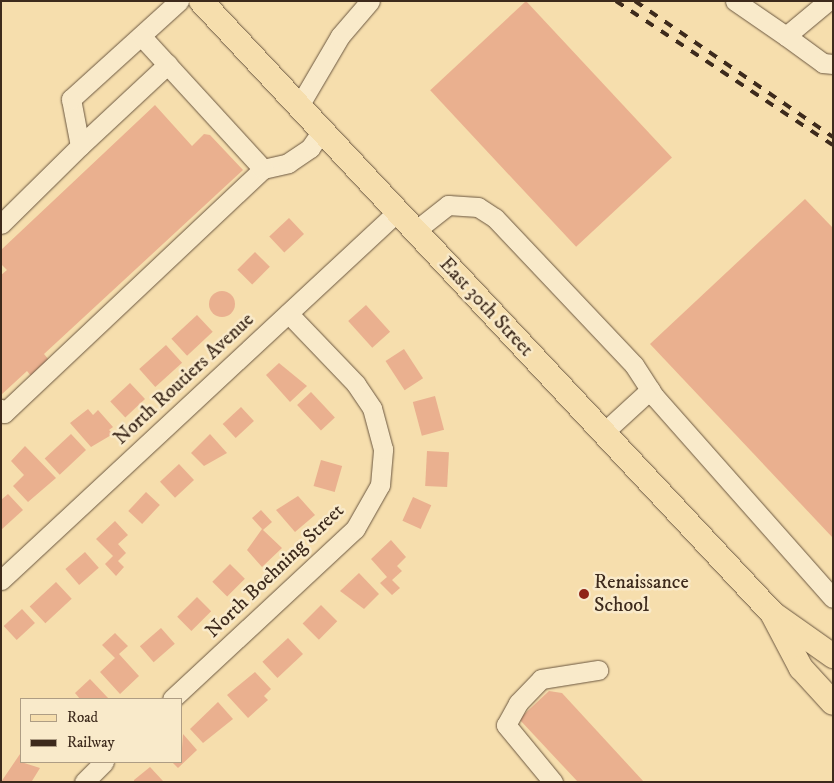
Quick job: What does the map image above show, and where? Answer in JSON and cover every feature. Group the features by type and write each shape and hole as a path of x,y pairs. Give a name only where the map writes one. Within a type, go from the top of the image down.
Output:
{"main road":[{"name":"East 30th Street","path":"200,1 772,613 830,649"},
{"name":"East 30th Street","path":"772,613 801,668 833,703"}],"street":[{"path":"80,146 70,99 179,1"},
{"path":"299,106 340,36 370,1"},
{"path":"735,1 822,63 833,64"},
{"path":"786,36 828,1"},
{"path":"142,36 263,169"},
{"path":"1,224 80,146 168,64"},
{"path":"1,409 4,413 263,169 288,163 310,148 322,131"},
{"path":"415,231 448,205 478,207 495,218 634,365 650,390 833,598"},
{"name":"North Routiers Avenue","path":"1,580 397,212"},
{"name":"North Boehning Street","path":"173,698 355,528 378,492 384,449 372,408 356,384 288,313"},
{"path":"603,433 650,390"},
{"path":"553,782 506,725 518,703 541,680 598,670"},
{"path":"84,782 103,763"}],"building":[{"path":"526,1 672,158 576,247 430,90"},
{"path":"155,105 192,146 204,134 210,135 243,170 44,354 49,360 31,376 27,371 1,395 1,275 7,270 1,264 1,250"},
{"path":"805,199 833,228 833,538 650,344"},
{"path":"289,218 304,234 284,253 269,236"},
{"path":"255,252 270,267 252,285 237,270"},
{"path":"222,291 231,295 235,304 231,313 222,317 213,313 209,304 213,295"},
{"path":"366,305 390,332 372,348 348,321"},
{"path":"197,315 213,332 187,356 171,339"},
{"path":"166,345 182,363 155,387 139,369"},
{"path":"404,349 423,378 405,390 386,361"},
{"path":"279,363 307,386 290,402 266,375"},
{"path":"130,383 145,399 125,418 110,401"},
{"path":"311,392 335,418 321,431 297,405"},
{"path":"435,396 444,430 422,436 413,402"},
{"path":"241,407 254,421 236,438 223,424"},
{"path":"88,409 93,415 98,410 113,427 109,430 113,434 91,447 70,423"},
{"path":"71,434 86,450 60,475 45,459"},
{"path":"210,434 227,453 204,466 191,453"},
{"path":"25,446 56,478 28,502 13,486 24,475 11,461"},
{"path":"427,451 449,452 447,487 425,486"},
{"path":"321,460 342,466 335,492 314,486"},
{"path":"179,464 194,480 175,498 160,482"},
{"path":"146,492 160,505 142,524 128,511"},
{"path":"8,494 23,510 1,530 1,500"},
{"path":"298,496 315,515 295,532 276,510"},
{"path":"413,497 431,505 421,529 402,521"},
{"path":"261,510 272,522 263,530 282,548 262,567 247,550 262,529 252,518"},
{"path":"115,521 128,535 118,544 126,553 118,561 124,567 116,576 105,564 113,556 96,539"},
{"path":"391,540 406,557 397,566 402,571 392,580 400,588 392,595 380,583 387,577 371,559"},
{"path":"85,552 99,568 79,585 65,569"},
{"path":"230,564 245,579 227,597 212,582"},
{"path":"359,573 379,594 364,609 340,591"},
{"path":"56,582 72,599 45,623 30,607"},
{"path":"197,597 211,611 191,631 177,617"},
{"path":"321,605 337,621 319,640 303,623"},
{"path":"22,609 35,623 17,640 4,626"},
{"path":"161,628 175,644 154,662 140,646"},
{"path":"115,633 128,646 119,654 139,676 120,694 100,672 115,658 102,645"},
{"path":"288,638 303,654 277,678 262,662"},
{"path":"255,672 271,689 264,696 268,700 248,718 227,695"},
{"path":"90,679 108,698 79,698 75,693"},
{"path":"549,691 562,693 644,782 578,782 519,719"},
{"path":"218,702 233,719 203,743 190,729"},
{"path":"183,734 197,750 178,768 173,763 182,763"},
{"path":"20,754 20,763 40,768 32,781 1,782"},
{"path":"150,767 163,781 134,782 134,780"}],"railway":[{"path":"616,1 833,145"},
{"path":"635,1 833,137"}],"place":[{"name":"Renaissance School","path":"584,594"}]}
